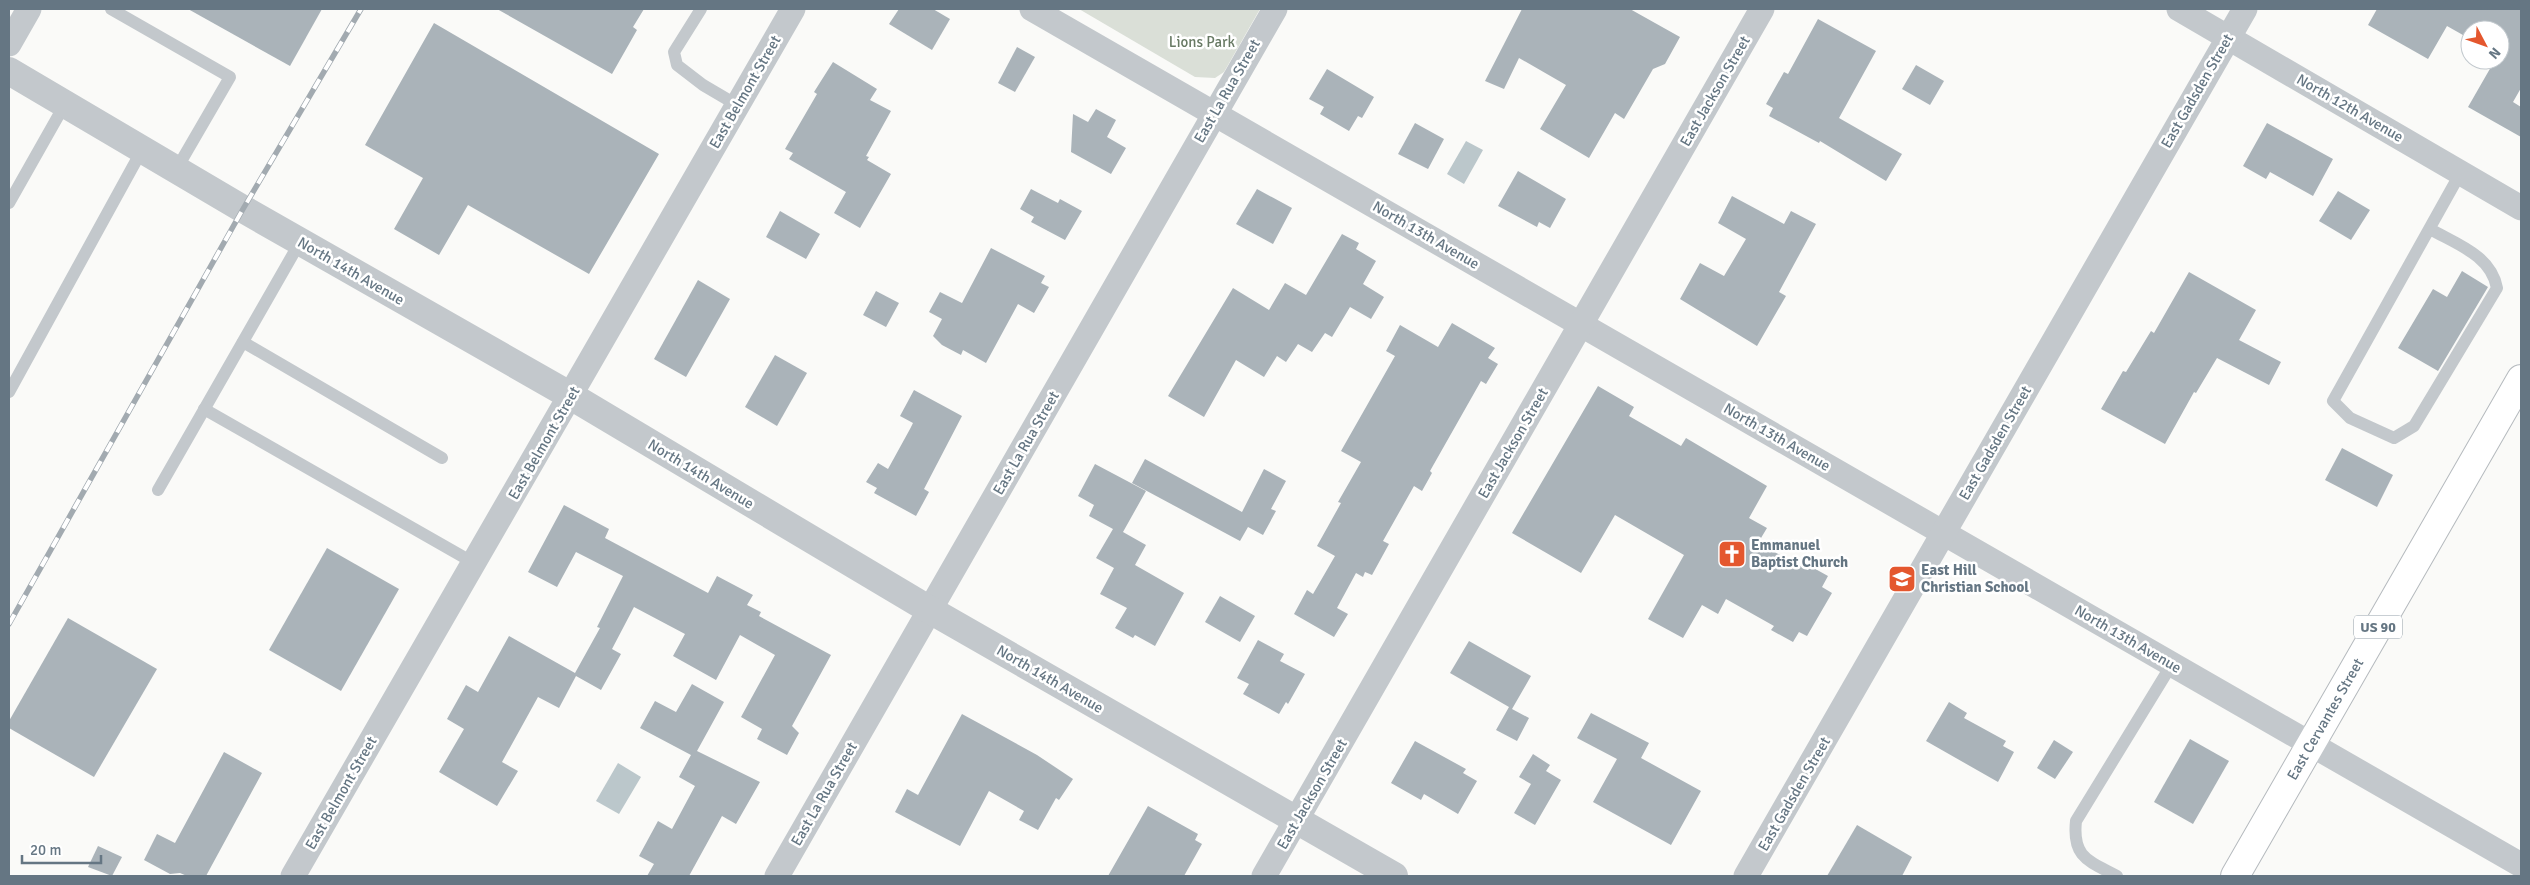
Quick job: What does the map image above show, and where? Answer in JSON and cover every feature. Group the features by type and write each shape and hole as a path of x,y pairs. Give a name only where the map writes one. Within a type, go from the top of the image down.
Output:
{"main road":[{"name":"East Cervantes Street","path":"2235,876 2521,379"}],"street":[{"path":"9,44 29,9"},
{"name":"East Belmont Street","path":"293,876 793,9"},
{"name":"North 13th Avenue","path":"1032,9 2521,865"},
{"name":"East La Rua Street","path":"777,876 1274,9"},
{"name":"East Jackson Street","path":"1264,876 1762,9"},
{"name":"North 12th Avenue","path":"2179,9 2521,208"},
{"name":"East Gadsden Street","path":"1746,876 2245,9"},
{"name":"North 14th Avenue","path":"9,71 300,242 571,396 930,610 1394,876"}],"lane":[{"path":"111,9 230,77 176,170"},
{"path":"701,9 674,52 677,65 702,85 738,105"},
{"path":"9,203 65,104"},
{"path":"9,392 142,150"},
{"path":"2430,229 2482,259 2494,275 2497,288 2414,426 2394,438 2350,418 2333,401 2461,172"},
{"path":"158,490 300,242"},
{"path":"243,342 442,458"},
{"path":"204,409 474,564"},
{"path":"2117,876 2092,862 2078,850 2074,839 2076,821 2172,664"}],"green space":[{"name":"Lions Park","path":"1079,9 1260,9 1224,72 1215,78 1195,77"}],"shaded area":[{"path":"1466,141 1483,150 1464,184 1447,174"},
{"path":"618,763 641,777 619,814 596,801"}],"building":[{"path":"188,9 322,9 290,66"},
{"path":"497,9 644,9 633,27 637,30 612,74"},
{"path":"899,9 933,9 950,19 932,50 889,24"},
{"path":"1522,9 1630,9 1680,37 1665,64 1653,69 1624,119 1615,113 1589,158 1540,129 1566,85 1519,58 1504,89 1485,81"},
{"path":"2377,9 2521,9 2521,88 2513,102 2521,107 2521,137 2468,107 2489,70 2510,70 2510,20 2460,20 2460,33 2447,26 2428,59 2368,25"},
{"path":"1818,19 1876,51 1839,118 1902,154 1886,181 1820,141 1819,143 1769,116 1773,108 1766,104 1784,72 1788,74"},
{"path":"434,23 659,154 589,274 468,205 439,255 394,229 423,178 365,145"},
{"path":"1017,47 1035,57 1015,92 998,83"},
{"path":"833,62 877,89 870,100 891,111 866,156 869,157 867,160 891,174 860,228 834,213 846,192 789,159 793,153 785,149 817,94 814,92"},
{"path":"1916,65 1944,81 1930,105 1902,89"},
{"path":"1327,69 1374,97 1362,118 1358,116 1349,131 1320,114 1324,107 1309,99"},
{"path":"1096,109 1116,120 1107,137 1126,148 1111,174 1071,152 1073,114 1088,122"},
{"path":"1415,123 1444,139 1428,169 1398,154"},
{"path":"2267,123 2333,159 2313,196 2270,172 2266,179 2243,166"},
{"path":"1518,171 1566,199 1550,228 1539,222 1537,227 1498,206"},
{"path":"1031,189 1058,203 1060,199 1082,211 1065,240 1031,222 1034,217 1020,209"},
{"path":"1257,189 1292,208 1273,244 1236,224"},
{"path":"2338,191 2370,210 2351,240 2319,221"},
{"path":"1732,196 1784,224 1791,211 1816,224 1779,292 1786,296 1757,346 1680,299 1700,263 1724,276 1746,239 1718,223"},
{"path":"780,211 820,234 806,259 766,237"},
{"path":"1342,234 1359,243 1356,249 1376,261 1363,284 1384,297 1371,319 1350,307 1332,337 1325,333 1312,352 1298,344 1286,362 1277,356 1264,377 1236,360 1204,417 1168,396 1233,288 1269,310 1285,283 1306,295"},
{"path":"991,248 1045,276 1041,283 1049,287 1034,313 1018,304 986,363 963,350 961,355 942,345 933,336 942,319 929,312 940,292 962,303"},
{"path":"2462,271 2488,287 2438,371 2398,348 2433,289 2447,297"},
{"path":"2189,272 2256,310 2239,340 2281,362 2269,385 2217,358 2196,393 2194,392 2165,444 2101,409 2123,371 2126,372 2151,331 2154,333"},
{"path":"698,280 730,299 686,377 654,359"},
{"path":"876,291 899,303 886,327 863,315"},
{"path":"1452,323 1495,348 1488,358 1498,364 1486,384 1481,381 1430,471 1432,473 1422,491 1414,486 1383,541 1389,544 1372,575 1365,572 1363,577 1356,573 1337,608 1348,614 1334,637 1294,614 1307,590 1313,594 1335,556 1317,546 1341,503 1338,502 1361,462 1341,451 1395,356 1386,351 1400,325 1438,347"},
{"path":"775,355 807,373 777,426 745,407"},
{"path":"1598,386 1634,407 1629,416 1681,446 1686,438 1767,486 1749,518 1767,528 1758,543 1808,570 1810,566 1828,576 1822,587 1832,593 1807,636 1799,632 1793,642 1771,630 1774,626 1726,599 1718,614 1702,605 1683,638 1648,619 1684,555 1615,515 1581,573 1512,533"},
{"path":"914,390 962,416 924,489 929,492 916,516 874,493 877,488 866,482 878,463 888,469 910,429 913,423 900,416"},
{"path":"2342,448 2393,475 2377,507 2325,480"},
{"path":"1145,459 1242,512 1264,469 1286,481 1271,509 1276,511 1263,535 1248,527 1240,541 1132,483"},
{"path":"1095,464 1146,491 1123,532 1146,545 1135,565 1184,593 1155,646 1135,635 1133,638 1115,628 1127,608 1100,594 1114,568 1096,558 1113,529 1089,516 1094,505 1078,496"},
{"path":"564,505 609,529 605,538 708,593 717,576 753,595 747,605 761,612 759,616 831,655 792,726 799,733 787,755 757,739 762,729 741,717 775,655 740,635 716,680 673,656 685,634 634,607 612,649 621,654 601,690 576,676 559,708 538,697 502,762 518,771 497,806 439,772 464,729 447,719 466,685 478,692 509,636 575,673 600,628 597,627 623,576 576,552 557,587 528,572"},
{"path":"327,548 399,589 341,691 269,650"},
{"path":"1220,596 1255,616 1240,642 1205,622"},
{"path":"68,618 157,669 94,777 9,728 9,721"},
{"path":"1258,640 1284,654 1280,661 1305,674 1288,704 1286,702 1279,714 1243,694 1249,684 1237,678"},
{"path":"1469,641 1531,676 1512,709 1529,718 1517,741 1496,730 1509,707 1450,673"},
{"path":"692,684 724,702 697,751 760,782 736,824 722,816 689,876 647,876 654,864 639,856 658,821 672,829 695,786 679,777 691,755 640,728 655,701 676,712"},
{"path":"1949,702 1967,713 1964,718 2006,741 2003,746 2014,752 1998,782 1926,741"},
{"path":"1591,713 1649,743 1641,758 1701,791 1671,845 1593,802 1617,759 1577,738"},
{"path":"962,714 1037,755 1073,779 1059,800 1056,798 1038,830 1019,820 1024,811 989,791 960,846 895,812 907,789 918,795"},
{"path":"2190,739 2229,761 2193,824 2154,802"},
{"path":"2054,740 2073,752 2055,779 2037,768"},
{"path":"1415,741 1466,769 1463,773 1477,781 1458,814 1424,794 1421,800 1391,783"},
{"path":"224,752 262,773 206,876 187,876 180,873 170,874 144,860 157,834 175,843"},
{"path":"1533,754 1550,765 1546,771 1561,780 1535,825 1514,813 1531,784 1519,777"},
{"path":"1148,806 1198,834 1195,840 1202,844 1184,876 1108,876"},
{"path":"1857,825 1912,857 1902,876 1827,876"},
{"path":"98,846 122,857 112,876 88,867"}],"railway":[{"path":"9,624 243,209 361,9"}],"place":[{"name":"Emmanuel Baptist Church","path":"1732,554"},
{"name":"East Hill Christian School","path":"1902,579"}]}
